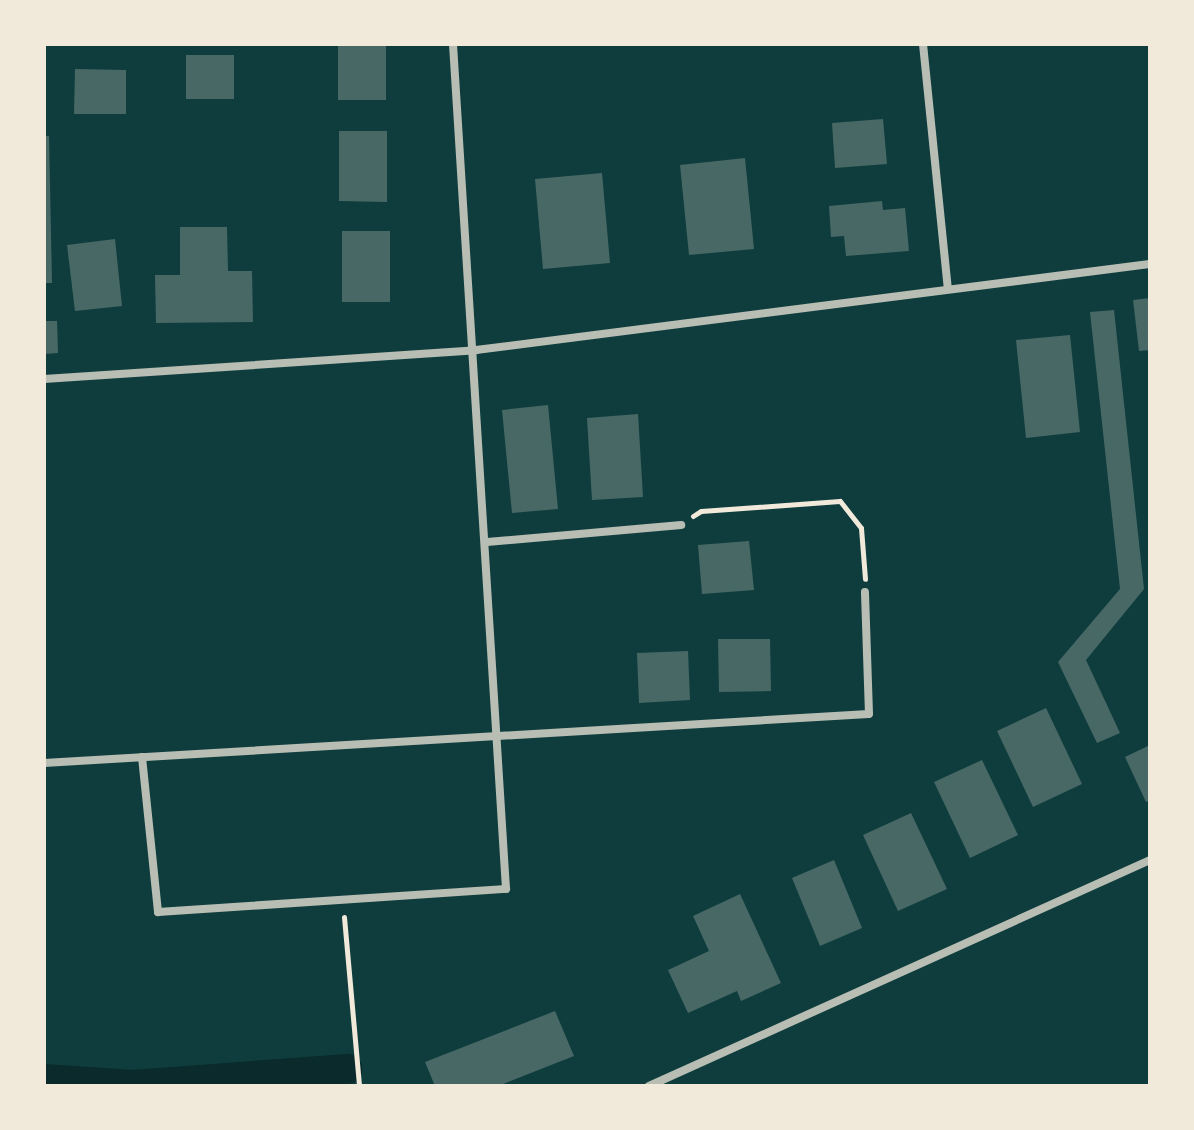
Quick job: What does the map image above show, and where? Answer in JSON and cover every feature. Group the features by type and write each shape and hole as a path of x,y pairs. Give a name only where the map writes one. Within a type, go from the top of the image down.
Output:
{"street":[{"path":"142,757 158,912 506,889 476,350 453,44"},
{"path":"923,44 948,289"},
{"path":"44,379 476,350 1150,264"},
{"path":"487,542 681,525"},
{"path":"44,763 869,714 865,592"},
{"path":"649,1086 1150,860"}],"path":[{"path":"681,525 701,511 840,501 861,528 865,592"},
{"path":"343,900 359,1086"}],"building":[{"path":"338,44 386,44 386,100 338,100"},
{"path":"186,55 234,55 234,99 186,99"},
{"path":"75,69 126,70 126,114 74,114"},
{"path":"883,119 887,164 835,168 832,123"},
{"path":"339,131 387,131 387,202 339,201"},
{"path":"44,136 49,136 52,283 44,283"},
{"path":"745,158 754,249 689,255 680,165"},
{"path":"602,173 610,263 543,269 535,179"},
{"path":"882,201 883,210 905,208 909,251 846,256 844,236 831,237 829,206"},
{"path":"180,227 227,227 228,271 252,271 253,322 156,323 155,275 180,275"},
{"path":"342,231 390,231 390,302 342,302"},
{"path":"115,239 122,306 75,311 67,245"},
{"path":"1150,298 1150,350 1139,351 1133,300"},
{"path":"1114,310 1144,589 1086,660 1120,733 1097,743 1058,662 1120,589 1090,312"},
{"path":"44,321 57,321 58,353 44,354"},
{"path":"1070,335 1080,432 1026,438 1016,340"},
{"path":"548,405 558,509 512,513 502,410"},
{"path":"638,414 643,497 592,500 587,418"},
{"path":"749,541 754,590 702,594 698,545"},
{"path":"718,639 770,639 771,691 719,692"},
{"path":"688,651 690,700 639,703 637,653"},
{"path":"1046,708 1082,784 1033,807 997,731"},
{"path":"1150,745 1150,800 1146,802 1125,757"},
{"path":"982,760 1018,835 970,858 934,782"},
{"path":"911,813 947,889 898,911 863,835"},
{"path":"834,860 862,928 820,946 792,878"},
{"path":"740,894 781,983 741,1001 737,991 688,1013 668,970 709,951 693,916"},
{"path":"555,1011 574,1056 498,1086 435,1086 425,1062"}],"waterway":[{"path":"44,1079 133,1085 347,1069"}]}
